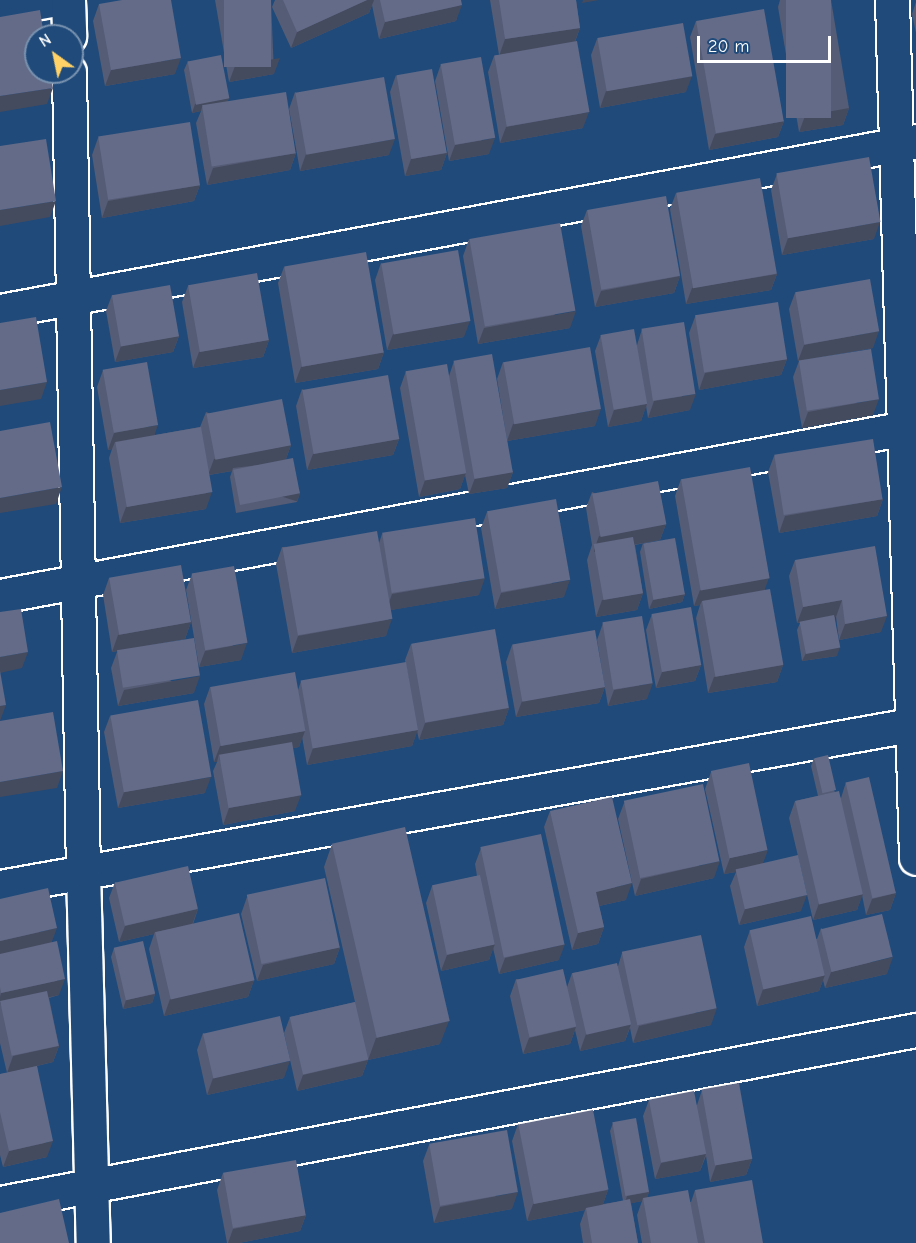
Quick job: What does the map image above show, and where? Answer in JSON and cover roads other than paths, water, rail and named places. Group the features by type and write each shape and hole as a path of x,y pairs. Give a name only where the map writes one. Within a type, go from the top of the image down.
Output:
{"street":[{"path":"0,9 51,0"},
{"path":"68,0 69,24"},
{"path":"892,0 905,143 912,427 916,858"},
{"path":"69,84 83,871 93,1243"},
{"path":"0,311 905,143"},
{"path":"0,597 912,427"},
{"path":"0,887 915,724"},
{"path":"0,1203 916,1030"}]}
